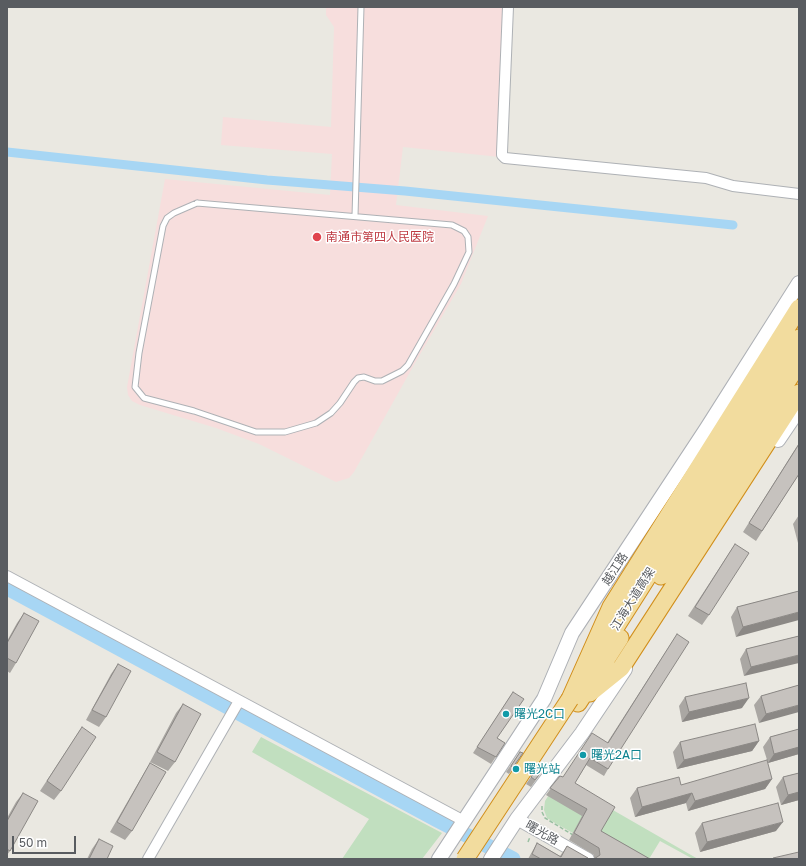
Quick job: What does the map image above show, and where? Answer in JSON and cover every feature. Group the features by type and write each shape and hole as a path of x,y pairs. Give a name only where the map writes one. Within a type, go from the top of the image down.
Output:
{"highway":[{"path":"574,701 611,607 799,308"},
{"name":"江海大道高架","path":"478,859 799,338"},
{"name":"江海大道高架","path":"464,859 574,701 799,363"},
{"path":"574,701 621,668 799,393"}],"main road":[{"name":"越江路","path":"439,859 544,699 572,633 799,283"},
{"path":"492,859 517,819 582,733 799,409"}],"street":[{"path":"508,7 502,152 502,155 505,158 706,178 733,186 799,194"},
{"path":"7,576 464,821"},
{"path":"148,859 239,701"},
{"name":"曙光路","path":"517,819 588,859"}],"lane":[{"path":"355,216 361,7"},
{"path":"206,203 310,214 355,216 452,225 464,231 468,237 469,252 467,259 408,365 402,370 382,381 375,381 364,377 358,378 331,413 316,423 285,432 270,433 244,429 194,411 144,398 139,393 135,387 135,378 139,353 160,235 163,226 170,216 188,205 206,203"}],"path":[{"path":"543,802 542,809 545,818 575,836"}],"shaded area":[{"name":"南通市第四人民医院","path":"326,7 505,7 500,157 403,147 396,205 488,216 461,284 354,472 349,478 336,482 259,444 216,428 140,405 132,401 128,395 127,387 165,179 330,195 332,154 221,145 223,117 331,127 334,27 326,15"}],"green space":[{"path":"261,737 442,833 422,859 342,859 369,819 252,752"},
{"path":"559,779 698,859 693,859 660,841 649,859 619,859 555,823 547,818 544,810 545,801"}],"building":[{"path":"799,444 799,474 762,531 749,523"},
{"path":"735,544 749,553 709,615 695,607"},
{"path":"799,591 799,612 743,627 737,607"},
{"path":"24,613 39,621 16,663 7,658 7,643"},
{"path":"677,634 689,642 608,769 590,758 575,783 615,807 601,831 650,859 594,859 600,855 599,848 574,833 587,809 550,788 560,776 563,777 592,733 608,743"},
{"path":"799,636 799,655 751,667 746,649"},
{"path":"118,664 131,671 106,717 92,710"},
{"path":"746,683 749,698 689,712 685,697"},
{"path":"799,685 799,705 766,714 761,696"},
{"path":"513,692 524,699 497,738 505,743 496,757 477,747"},
{"path":"183,704 201,714 175,762 157,752"},
{"path":"755,724 759,741 684,760 680,742"},
{"path":"82,727 96,737 61,791 47,781"},
{"path":"799,729 799,747 774,754 770,737"},
{"path":"520,752 523,753 513,767 511,766"},
{"path":"767,760 772,779 695,801 692,793 642,807 637,788 679,777 681,785"},
{"path":"150,763 166,772 132,831 117,822"},
{"path":"540,764 545,767 535,780 531,777"},
{"path":"799,773 799,792 788,795 783,777"},
{"path":"23,793 38,801 10,851 7,849 7,821"},
{"path":"778,803 783,822 707,842 702,823"},
{"path":"99,839 113,846 107,859 89,859"},
{"path":"537,843 561,857 567,846 588,859 541,859 532,854"},
{"path":"799,852 799,859 773,859 773,858"}],"waterway":[{"path":"7,152 267,180 405,191 733,225"},
{"path":"7,588 437,820 513,859"}],"place":[{"name":"南通市第四人民医院","path":"317,237"},
{"name":"曙光2C口","path":"506,714"},
{"name":"曙光2A口","path":"583,755"},
{"name":"曙光站","path":"516,769"}]}
